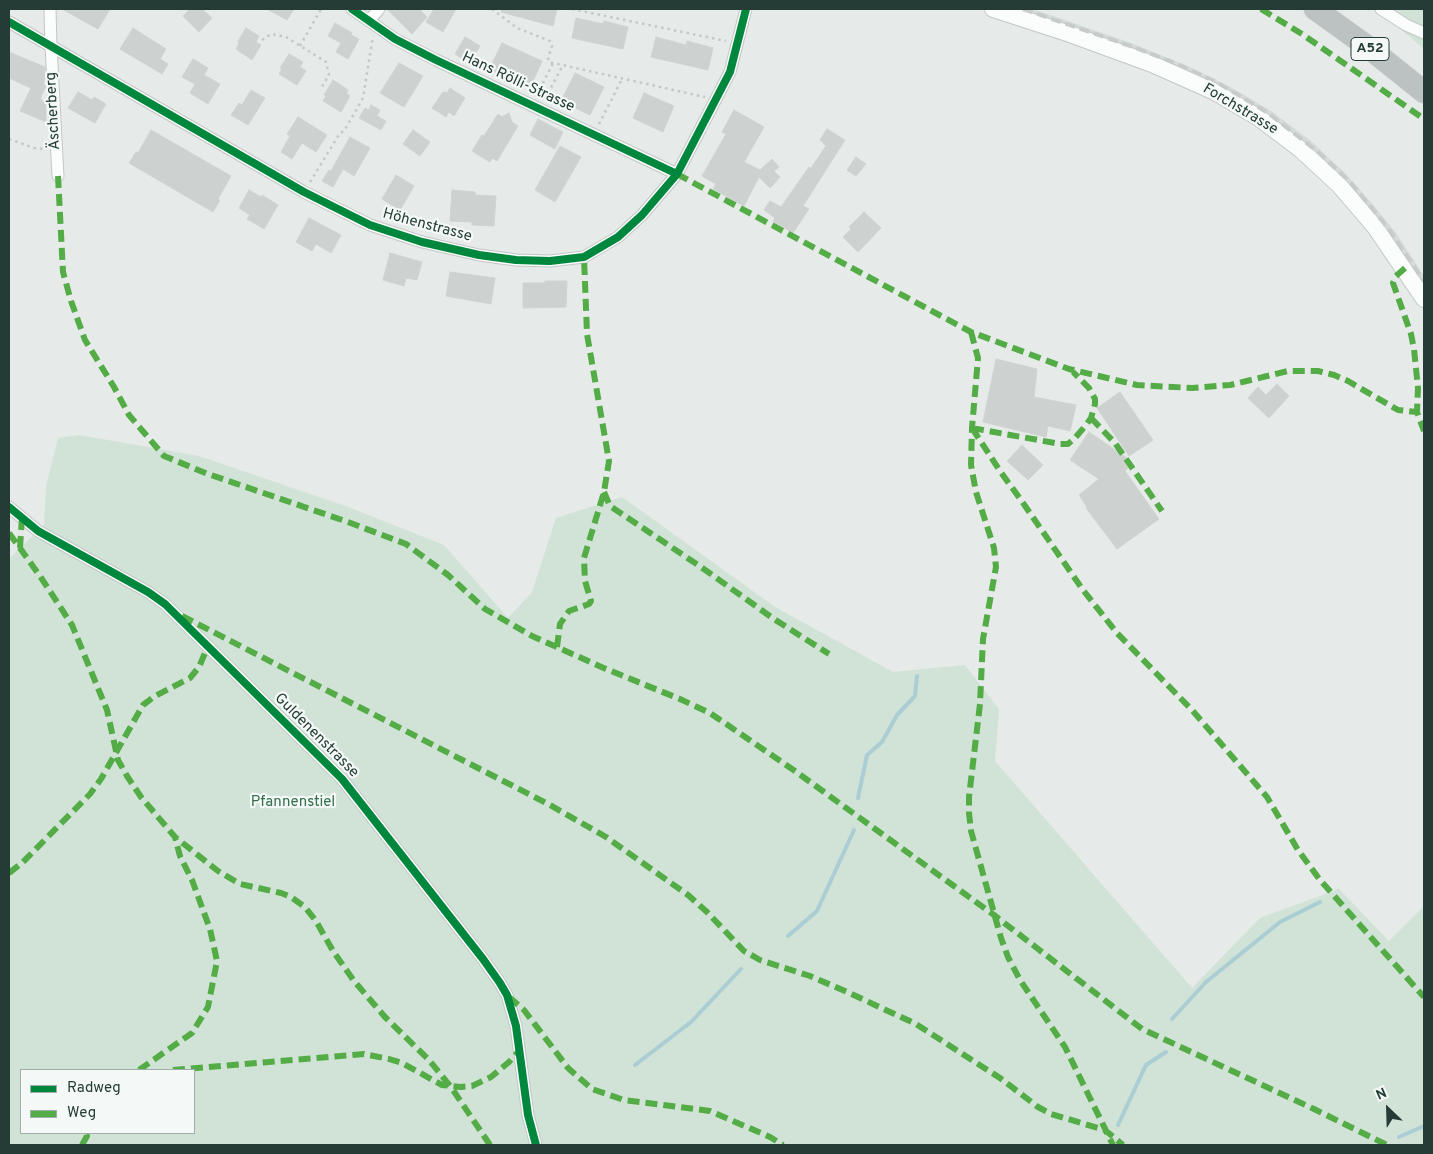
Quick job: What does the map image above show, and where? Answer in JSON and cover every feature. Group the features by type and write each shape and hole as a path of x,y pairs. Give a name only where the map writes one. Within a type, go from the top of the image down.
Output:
{"highway":[{"name":"A52","path":"1315,9 1368,47 1424,92"},
{"name":"A52","path":"1335,9 1424,77"}],"main road":[{"name":"Forchstrasse","path":"993,9 1070,34 1152,64 1215,92 1259,118 1300,149 1339,185 1386,242 1424,299"}],"street":[{"name":"Äscherberg","path":"50,9 58,176"},
{"name":"Hans Rölli-Strasse","path":"352,9 396,39 436,60 677,174"},
{"path":"372,23 379,9"},
{"name":"Höhenstrasse","path":"9,22 304,192 370,225 422,242 479,255 516,260 550,261 584,256 618,237 642,215 677,174 730,72 746,9"},
{"path":"1381,9 1406,25 1424,33"},
{"name":"Guldenenstrasse","path":"9,507 38,531 148,592 165,604 342,779 483,959 507,996 516,1026 528,1115 536,1145"}],"path":[{"path":"300,46 320,9"},
{"path":"492,9 517,28 550,41 552,46 548,58 549,62 716,100"},
{"path":"572,9 737,43"},
{"path":"304,192 363,98 372,23"},
{"path":"262,40 271,34 286,37 326,62 329,75 320,90"},
{"path":"536,107 553,63"},
{"path":"536,107 563,65"},
{"path":"593,134 622,79"},
{"path":"9,139 34,148 57,150"}],"shaded area":[{"path":"1010,9 1033,9 1131,43 1192,68 1236,90 1271,111 1311,141 1346,174 1375,207 1396,233 1424,276 1424,289 1284,129"}],"green space":[{"path":"1377,9 1424,9 1424,49"},
{"name":"Pfannenstiel","path":"79,435 199,456 348,507 444,545 508,618 532,592 556,518 622,497 775,607 893,672 965,665 999,709 995,761 1192,988 1260,918 1339,889 1389,941 1424,906 1424,1145 9,1145 9,559 44,525 46,486 58,438"}],"building":[{"path":"62,9 110,9 98,29"},
{"path":"190,9 202,9 212,18 199,32 183,16"},
{"path":"267,9 294,9 287,20"},
{"path":"387,9 419,9 427,17 412,34"},
{"path":"434,9 456,9 443,32 426,22"},
{"path":"502,9 557,9 553,26 501,12"},
{"path":"576,18 603,24 604,21 628,27 623,49 572,38"},
{"path":"335,23 359,39 348,59 336,52 341,43 328,36"},
{"path":"133,28 166,49 160,59 168,64 162,74 120,49"},
{"path":"246,28 259,36 256,42 261,45 252,60 236,49 238,41"},
{"path":"465,37 480,46 469,63 455,54"},
{"path":"656,37 686,45 687,41 713,48 708,70 651,57"},
{"path":"502,43 542,61 530,88 489,70"},
{"path":"9,52 45,67 43,84 46,86 40,99 46,102 46,122 20,111 31,88 9,78"},
{"path":"289,54 303,62 300,67 306,71 297,85 279,74 282,69 280,68"},
{"path":"193,59 208,68 204,75 220,84 208,104 190,93 195,84 182,77"},
{"path":"399,63 423,76 404,107 380,93"},
{"path":"575,73 604,87 590,115 561,101"},
{"path":"333,80 348,90 346,93 350,96 341,112 323,101 326,96 324,95"},
{"path":"450,88 465,98 454,116 449,112 446,117 432,108 443,92 447,93"},
{"path":"251,90 265,98 248,125 231,115 239,103 242,105"},
{"path":"78,92 92,100 94,97 106,104 95,123 68,108"},
{"path":"644,93 674,106 663,132 633,118"},
{"path":"371,105 380,110 377,116 386,121 381,130 359,118 365,108 369,110"},
{"path":"734,110 764,127 744,162 760,170 772,159 779,167 774,171 780,177 770,188 759,177 744,206 713,189 716,184 702,176 726,134 722,132"},
{"path":"509,113 512,122 518,126 497,161 492,158 490,162 472,151 498,114 502,117"},
{"path":"298,117 327,135 316,152 302,143 292,159 281,152 290,136 287,134"},
{"path":"538,119 563,132 555,149 530,135"},
{"path":"827,129 845,140 803,206 809,209 793,233 773,221 775,218 764,210 770,201 781,207 826,146 820,140"},
{"path":"151,130 231,176 213,212 129,163 136,152 138,153"},
{"path":"413,130 430,142 420,156 403,144"},
{"path":"350,137 370,148 354,176 343,169 333,187 322,181 329,170 331,171"},
{"path":"560,146 581,157 555,202 535,190"},
{"path":"856,157 866,164 856,176 847,170"},
{"path":"396,175 414,186 400,210 382,199"},
{"path":"249,190 261,197 262,195 278,205 264,229 247,219 250,215 239,208"},
{"path":"452,190 475,192 475,195 496,196 494,226 450,221"},
{"path":"864,212 881,228 858,252 843,237 851,229 849,227"},
{"path":"309,218 341,235 331,253 316,244 312,251 296,242"},
{"path":"390,253 422,262 417,280 406,278 404,286 383,280"},
{"path":"450,272 495,278 491,304 446,296"},
{"path":"545,281 567,281 566,307 523,308 523,283 545,283"},
{"path":"996,359 1037,369 1034,397 1076,405 1070,431 1048,426 1046,437 983,422"},
{"path":"1277,384 1289,396 1269,418 1248,398 1258,387 1266,395"},
{"path":"1120,392 1153,440 1129,456 1097,408"},
{"path":"1089,432 1127,458 1123,460 1128,468 1125,471 1159,519 1117,549 1086,508 1079,495 1099,479 1070,460"},
{"path":"1022,445 1043,465 1028,480 1007,461"}],"waterway":[{"path":"858,798 867,755 882,742 897,715 915,696 917,676"},
{"path":"788,936 817,911 854,830"},
{"path":"1172,1019 1206,982 1280,922 1320,902"},
{"path":"635,1065 691,1022 741,969"},
{"path":"1118,1125 1146,1065 1166,1052"},
{"path":"1399,1137 1424,1126"}],"railway":[{"path":"1023,9 1180,65 1218,83 1268,113 1318,152 1352,184 1388,228 1424,281"}],"marked path":[{"path":"1261,9 1302,34 1424,119"},
{"path":"677,174 971,332 1069,369 1137,385 1192,388 1230,385 1288,371 1318,371 1348,381 1398,410 1417,412"},
{"path":"58,176 63,272 85,340 129,415 164,456 208,474 406,544 448,575 485,609 532,636 710,713 795,771 994,915 1142,1029 1387,1145"},
{"path":"557,647 560,624 569,611 589,604 591,601 585,581 584,558 604,492 609,461 587,334 584,257"},
{"path":"1405,268 1396,276 1393,283 1411,334 1418,388 1417,412 1424,431"},
{"path":"971,332 978,358 971,465 976,492 994,548 996,567 983,639 980,704 969,797 971,831 1008,957 1020,980 1065,1047 1113,1145"},
{"path":"972,428 1068,444 1091,418 1095,404 1095,399 1089,388 1073,372"},
{"path":"1091,418 1115,443 1162,511"},
{"path":"972,428 1083,590 1117,633 1192,710 1267,797 1298,850 1320,880 1424,997"},
{"path":"604,492 610,506 774,619 829,654"},
{"path":"20,548 22,517"},
{"path":"9,533 72,625 107,710 118,760 141,797 175,837 218,871 240,884 291,897 305,907 354,981 385,1017 429,1060 451,1087 490,1145"},
{"path":"182,616 550,805 606,837 688,895 744,951 760,960 810,976 916,1024 1000,1078 1038,1107 1051,1114 1105,1130 1123,1145"},
{"path":"9,873 22,863 90,794 101,779 143,705 155,696 190,678 199,667 208,646"},
{"path":"140,1069 192,1033 208,1007 217,961 210,929 192,880 180,856 175,837"},
{"path":"509,997 524,1010 568,1068 592,1089 624,1100 710,1111 770,1137 783,1145"},
{"path":"185,1069 364,1054 402,1063 442,1085 461,1087 472,1086 491,1077 519,1051"},
{"path":"82,1145 86,1134"}],"cycle path":[{"path":"352,9 395,39 436,60 677,174"},
{"path":"9,22 304,192 370,225 422,242 479,255 516,260 550,261 584,257 618,237 642,215 677,174 730,72 746,9"},
{"path":"9,507 38,531 148,592 165,604 342,779 483,959 507,995 516,1026 528,1115 536,1145"}]}
